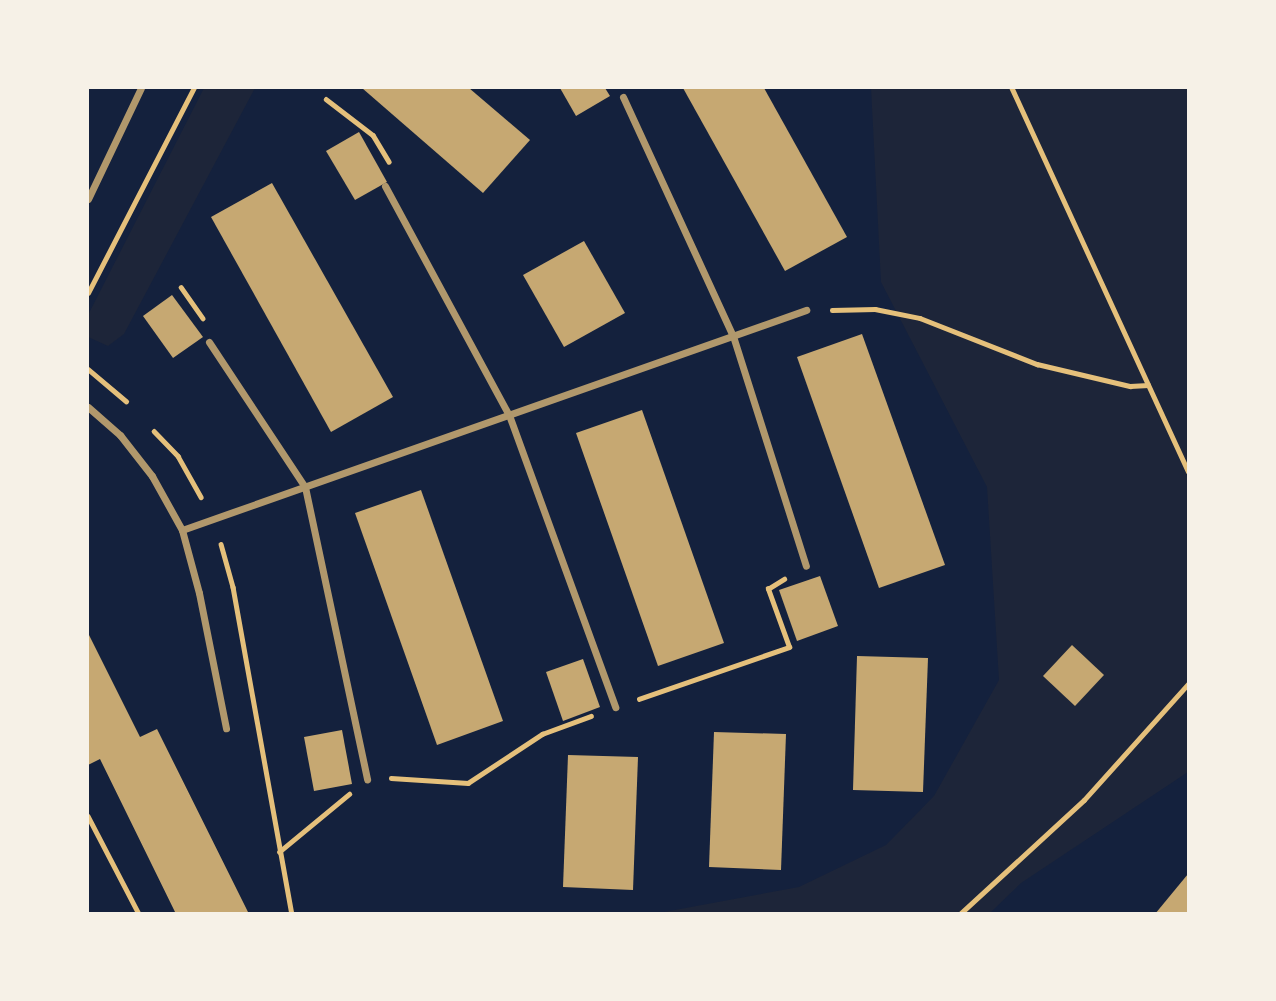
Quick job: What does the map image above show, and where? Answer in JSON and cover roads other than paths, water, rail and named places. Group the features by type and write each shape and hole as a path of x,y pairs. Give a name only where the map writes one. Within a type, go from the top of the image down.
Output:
{"street":[{"path":"88,200 141,88"},
{"path":"623,97 733,336 806,566"},
{"path":"385,186 509,415 615,707"},
{"path":"182,530 806,310"},
{"path":"209,342 305,486 367,779"},
{"path":"88,407 120,435 144,466 182,530 199,593 226,728"}]}
